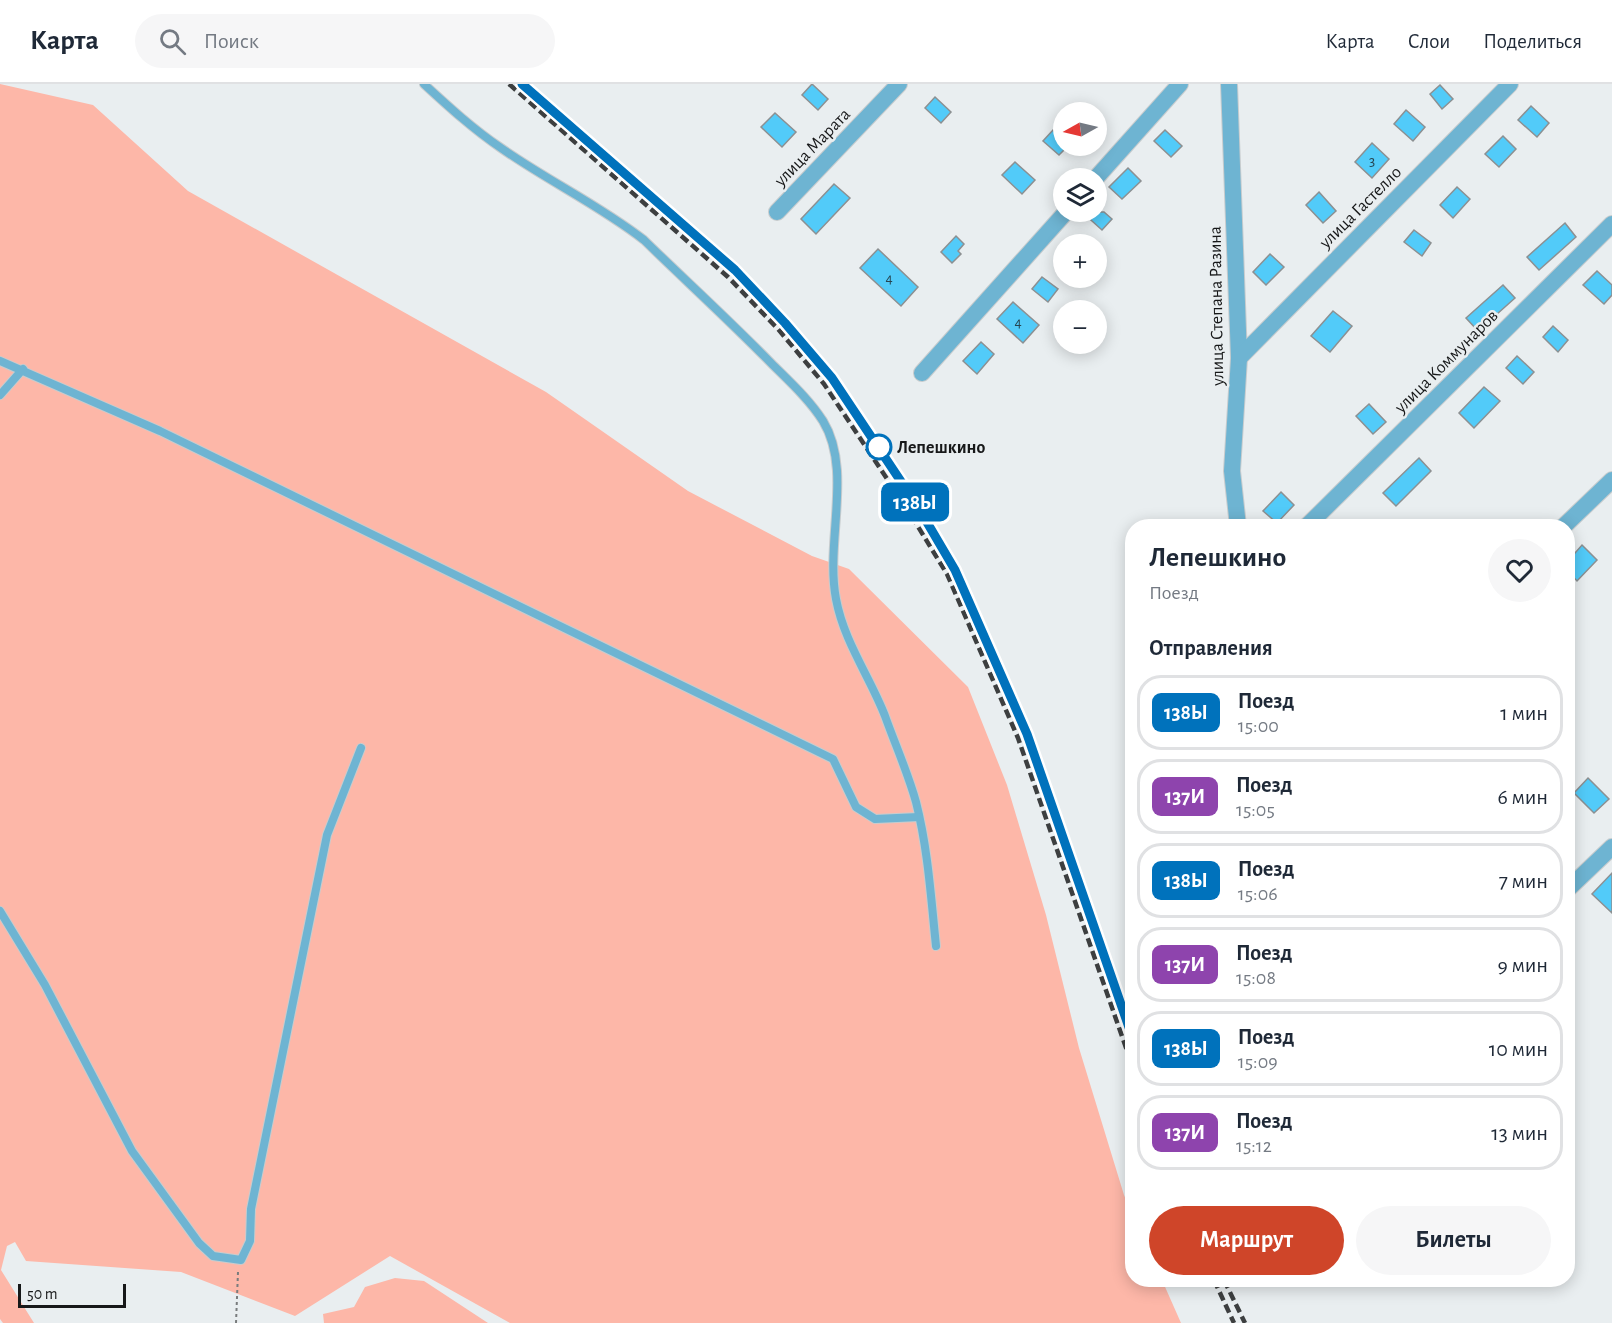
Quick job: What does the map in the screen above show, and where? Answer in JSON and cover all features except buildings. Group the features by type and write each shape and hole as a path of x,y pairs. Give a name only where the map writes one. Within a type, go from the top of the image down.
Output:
{"street":[{"name":"улица Марата","path":"777,212 899,84"},
{"path":"1105,168 1180,84"},
{"name":"улица Степана Разина","path":"1229,84 1239,358 1232,471 1237,519"},
{"name":"улица Гастелло","path":"1239,358 1510,84"},
{"path":"922,373 1057,222"},
{"name":"улица Коммунаров","path":"1314,519 1612,224"},
{"path":"1571,519 1612,480"},
{"path":"1575,882 1612,847"}],"lane":[{"path":"424,84 469,124 502,149 623,224 644,240 760,351 809,402 823,421 831,438 837,472 832,574 836,602 861,669 884,713 915,801 928,863 936,946"},
{"path":"0,361 23,369 160,431 833,759 856,807 875,819 919,817"},
{"path":"0,395 23,369"},
{"path":"0,911 45,985 132,1151 199,1243 213,1256 241,1260 250,1241 251,1209 327,835 361,748"}],"path":[{"path":"237,1323 237,1278 241,1260"}],"shaded area":[{"path":"0,84 93,105 188,191 546,392 688,491 812,556 849,569 968,687 1007,785 1046,915 1079,1048 1125,1197 1125,1287 1165,1287 1181,1323 510,1323 390,1256 295,1316 181,1272 26,1261 15,1242 7,1246 1,1270 34,1323 3,1323 0,1319"},
{"path":"395,1278 424,1281 488,1323 324,1323 323,1314 354,1307 365,1287"}],"railway":[{"path":"509,84 728,277 778,329 824,384 909,512 947,574 1018,738 1125,1045"},
{"path":"524,86 735,270 785,323 832,378 918,507 955,570 1027,734 1125,1016"},
{"path":"1217,1287 1234,1323"},
{"path":"1227,1287 1245,1323"}],"train":[{"name":"138Ы","path":"522,84 735,270 785,323 832,378 918,507 955,570 1027,734 1125,1016"}],"place":[{"name":"Лепешкино","path":"879,447"}]}
